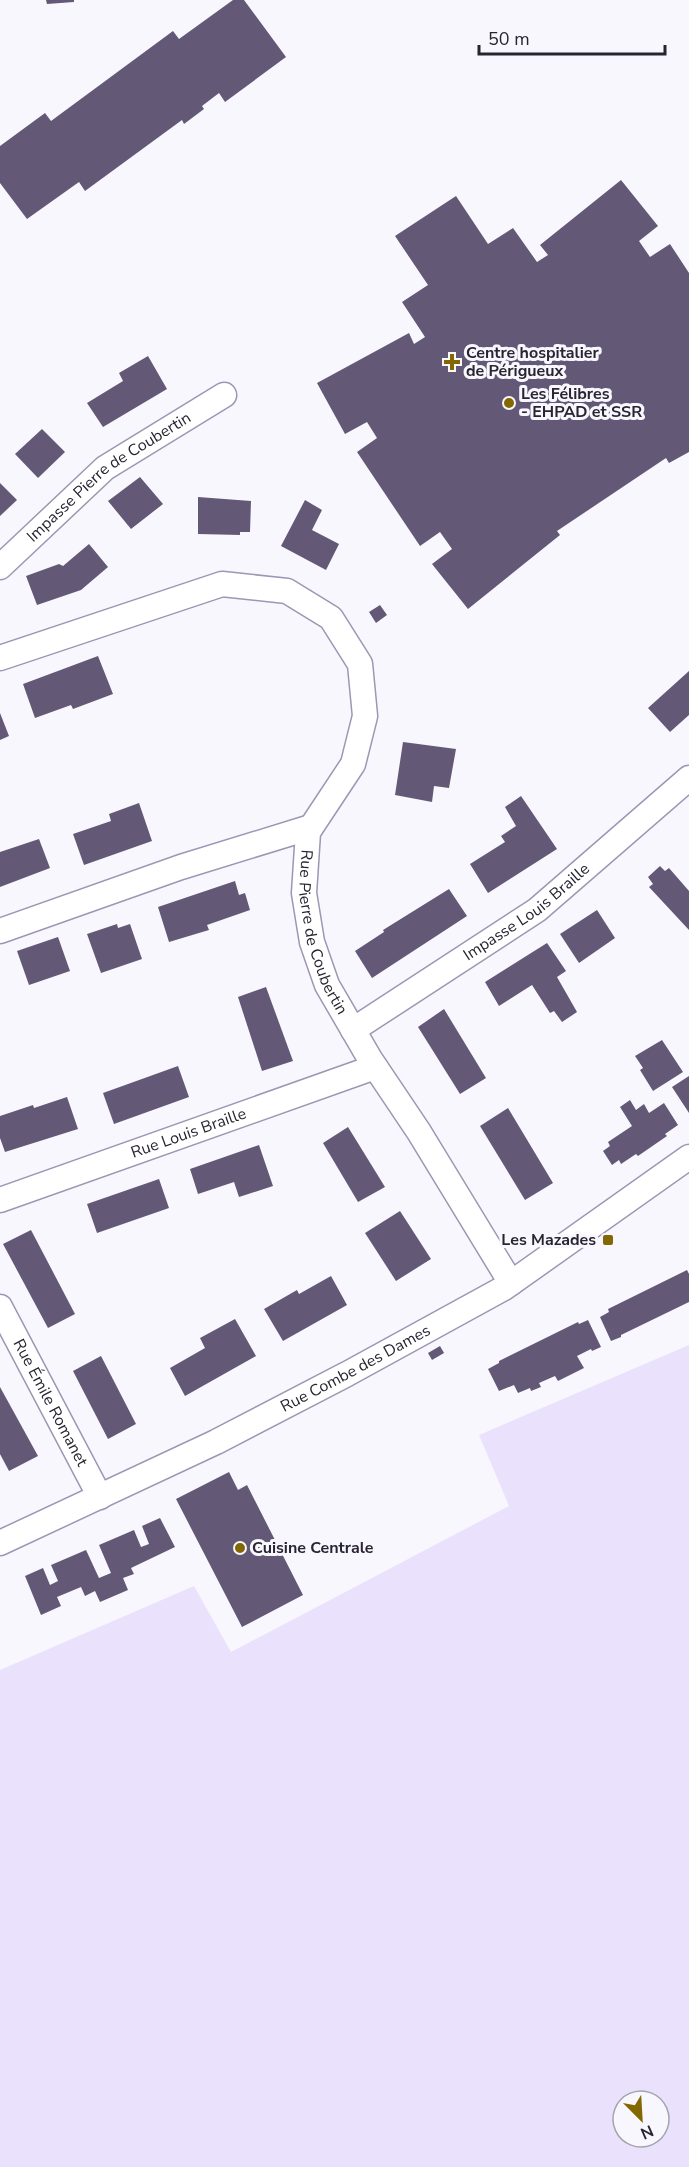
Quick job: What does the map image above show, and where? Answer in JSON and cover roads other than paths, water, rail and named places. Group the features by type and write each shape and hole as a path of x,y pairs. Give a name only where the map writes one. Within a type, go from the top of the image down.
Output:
{"street":[{"name":"Impasse Pierre de Coubertin","path":"0,567 105,468 224,395"},
{"name":"Rue Pierre de Coubertin","path":"0,658 222,584 287,591 331,618 360,664 365,716 353,764 308,832 304,893 312,942 327,985 353,1030 419,1132 511,1283"},
{"name":"Impasse Louis Braille","path":"353,1030 537,910 689,778"},
{"path":"0,931 182,867 311,827"},
{"name":"Rue Louis Braille","path":"0,1200 375,1066"},
{"name":"Rue Combe des Dames","path":"0,1543 246,1427 511,1283 689,1157"},
{"name":"Rue Émile Romanet","path":"0,1307 100,1497"}],"place":[{"name":"Centre hospitalier de Périgueux","path":"452,362"},
{"name":"Les Félibres - EHPAD et SSR","path":"509,403"},
{"name":"Les Mazades","path":"608,1240"},
{"name":"Cuisine Centrale","path":"240,1548"}]}
